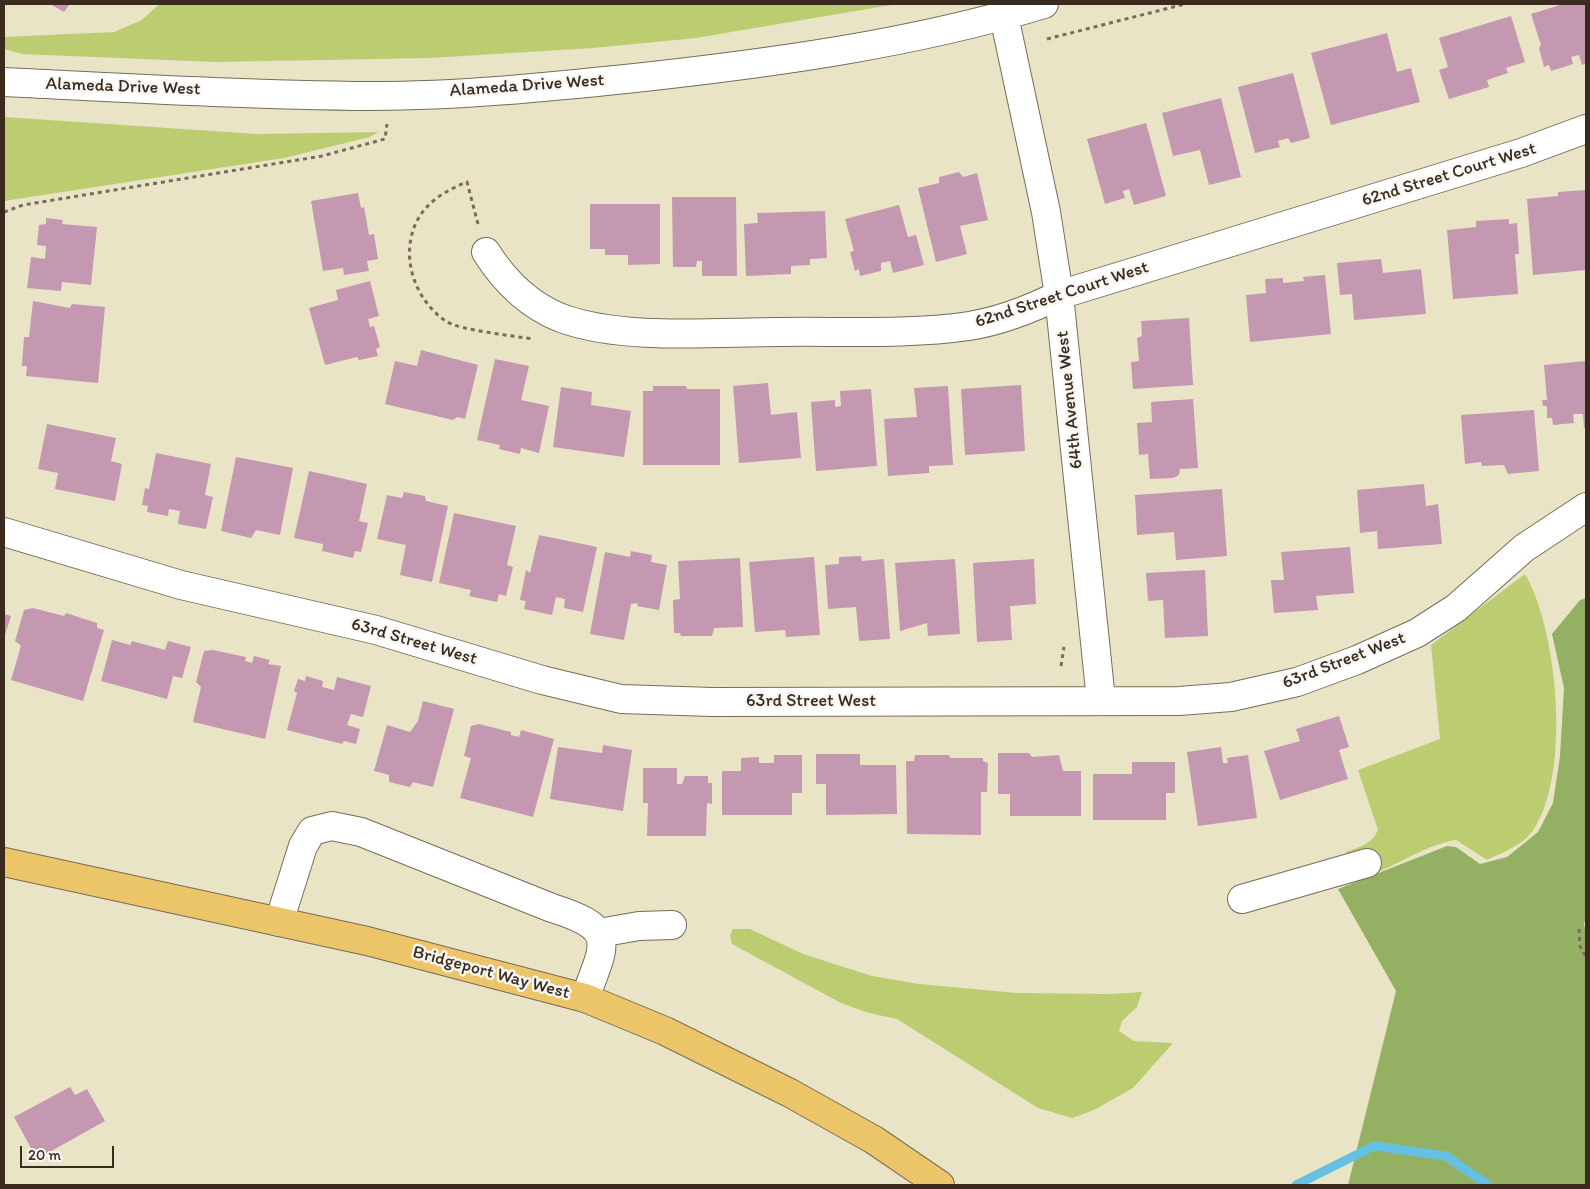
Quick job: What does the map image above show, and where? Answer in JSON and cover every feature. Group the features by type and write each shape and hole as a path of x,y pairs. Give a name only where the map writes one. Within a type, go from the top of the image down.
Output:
{"main road":[{"name":"Bridgeport Way West","path":"4,862 454,962 585,998 665,1031 790,1093 874,1140 940,1185"}],"street":[{"name":"Alameda Drive West","path":"4,82 374,96 541,88 702,71 855,48 1004,16 1044,4"},
{"name":"64th Avenue West","path":"1004,16 1046,212 1059,295 1101,700"},
{"name":"62nd Street Court West","path":"486,252 517,293 540,308 562,318 608,329 897,331 970,326 1026,310 1059,295 1521,153 1586,129"},
{"name":"63rd Street West","path":"4,532 181,585 376,630 542,680 621,698 712,702 1179,701 1230,697 1297,682 1358,660 1416,633 1456,608 1524,548 1586,507"},
{"path":"279,922 303,846 312,831 332,826 361,832 552,908 579,916 599,933 603,948 585,998"},
{"path":"1242,899 1367,863"},
{"path":"599,933 639,926 672,925"}],"path":[{"path":"1047,39 1185,4"},
{"path":"4,212 23,205 331,154 385,139 387,122"},
{"path":"486,252 467,182 447,190 432,203 417,221 411,242 410,265 419,292 432,310 449,323 461,327 542,341"},
{"path":"1061,666 1065,639"},
{"path":"1579,929 1580,946 1586,957"}],"green space":[{"path":"159,4 897,4 696,38 593,48 430,58 215,62 22,54 4,49 4,37 114,32 142,20"},
{"path":"4,117 257,134 378,132 370,137 284,158 4,201"},
{"path":"1525,574 1536,599 1546,630 1556,702 1556,738 1553,773 1546,804 1534,829 1519,844 1487,860 1456,840 1430,848 1381,871 1355,880 1346,852 1369,842 1378,830 1358,770 1440,739 1431,645"},
{"path":"1586,598 1586,917 1584,924 1586,933 1586,1185 1348,1185 1396,991 1338,889 1447,846 1456,847 1480,864 1507,857 1538,832 1553,803 1560,756 1564,688 1552,634 1580,600"},
{"path":"733,929 750,929 803,954 872,976 919,984 1017,993 1112,994 1142,992 1137,1007 1122,1021 1119,1031 1134,1041 1173,1043 1133,1088 1094,1110 1072,1118 1038,1108 897,1019 869,1013 841,1003 732,944 730,935"}],"building":[{"path":"50,4 70,4 64,12"},
{"path":"1563,4 1586,4 1586,63 1582,65 1579,55 1571,57 1573,64 1551,71 1549,65 1544,67 1539,48 1541,45 1531,14"},
{"path":"1511,16 1525,62 1506,68 1508,73 1487,80 1489,87 1449,99 1439,70 1448,67 1439,38"},
{"path":"1387,33 1397,72 1411,68 1420,102 1331,125 1311,53"},
{"path":"1293,73 1310,138 1291,143 1288,138 1278,141 1280,147 1255,153 1238,87"},
{"path":"1221,98 1241,177 1209,185 1200,150 1173,156 1162,113"},
{"path":"1146,123 1166,196 1134,205 1129,189 1123,191 1125,198 1105,204 1087,139"},
{"path":"959,172 963,177 977,173 988,220 960,226 967,254 936,262 918,188 939,183 939,177"},
{"path":"1586,190 1586,270 1533,275 1527,199 1558,196 1558,192"},
{"path":"358,193 361,208 364,207 369,235 374,234 378,259 367,261 369,271 344,275 343,268 323,271 311,201"},
{"path":"672,197 736,197 737,276 702,276 702,261 697,261 696,267 673,267"},
{"path":"590,204 660,204 660,264 628,265 628,255 605,255 605,249 590,249"},
{"path":"899,205 908,237 916,235 924,265 893,273 890,261 881,263 881,271 860,276 859,269 855,271 850,252 854,251 845,219"},
{"path":"825,211 827,258 810,259 810,265 791,266 791,274 746,276 744,224 758,223 757,213"},
{"path":"46,218 63,220 62,224 97,227 91,285 62,282 61,291 27,288 31,257 45,259 46,246 37,245 39,225 46,224"},
{"path":"1509,219 1509,224 1517,223 1519,254 1515,254 1518,294 1453,299 1447,230 1476,227 1476,221"},
{"path":"1381,259 1383,273 1421,269 1426,314 1354,320 1352,294 1340,295 1337,263"},
{"path":"1325,275 1331,334 1250,342 1246,295 1266,293 1265,279 1283,278 1283,283 1304,281 1303,277"},
{"path":"370,281 379,316 368,319 370,327 374,326 380,347 376,349 378,356 359,360 357,357 325,365 309,308 338,300 336,290"},
{"path":"33,301 70,308 72,304 105,307 98,383 26,376 27,366 22,366 24,337 29,337"},
{"path":"1189,318 1193,385 1133,389 1131,362 1139,361 1137,338 1142,336 1141,321"},
{"path":"421,350 478,365 465,419 457,417 453,420 385,404 395,361 417,366"},
{"path":"495,359 529,366 521,400 549,406 539,453 521,448 520,454 499,449 500,445 477,440"},
{"path":"1586,361 1586,428 1584,428 1583,414 1573,414 1574,423 1553,425 1552,418 1547,418 1547,406 1543,406 1542,400 1547,400 1544,365"},
{"path":"768,383 771,415 797,412 801,458 739,463 733,386"},
{"path":"1021,385 1025,451 965,455 961,389"},
{"path":"653,386 720,389 720,465 643,465 643,391 653,391"},
{"path":"948,386 953,465 929,466 929,473 888,476 884,419 917,417 914,388"},
{"path":"561,387 592,392 591,405 631,411 624,457 553,447"},
{"path":"871,389 877,466 816,471 811,402 835,400 835,407 841,406 840,391"},
{"path":"1193,399 1198,468 1180,469 1179,475 1173,478 1150,479 1148,454 1139,455 1137,423 1152,422 1151,402"},
{"path":"1534,410 1539,471 1508,474 1504,465 1482,466 1481,462 1465,464 1461,415"},
{"path":"47,424 116,438 111,461 122,464 115,501 55,489 58,473 38,469"},
{"path":"156,453 211,464 205,495 213,497 206,529 178,524 180,511 169,509 168,516 147,512 148,506 142,505 145,488 149,489"},
{"path":"236,457 293,468 280,535 256,530 251,538 221,531"},
{"path":"309,471 367,484 359,521 368,523 361,552 355,551 353,558 322,551 323,544 294,538"},
{"path":"1424,484 1426,506 1438,504 1442,544 1378,549 1377,531 1360,533 1357,490"},
{"path":"1222,489 1227,556 1176,560 1174,532 1137,535 1135,495"},
{"path":"404,492 425,496 426,501 448,506 432,582 400,575 406,545 377,539 387,495 402,498"},
{"path":"454,513 516,526 507,565 513,567 506,596 499,594 497,602 469,596 471,590 439,583"},
{"path":"539,535 597,547 583,612 564,608 565,599 556,597 552,615 524,609 526,601 520,600 526,570 530,573"},
{"path":"1350,547 1354,593 1316,596 1318,610 1274,613 1271,580 1284,580 1281,552"},
{"path":"631,551 652,555 651,562 667,565 659,610 637,606 638,603 631,604 624,640 590,634 605,552 630,557"},
{"path":"861,556 862,561 884,559 890,639 859,641 856,607 828,609 825,565 839,564 839,557"},
{"path":"814,557 820,635 786,637 785,630 755,632 749,562"},
{"path":"740,558 743,627 714,628 712,636 681,636 680,633 674,633 673,600 680,599 678,561"},
{"path":"955,559 960,634 928,636 927,623 900,631 895,563"},
{"path":"1034,559 1036,604 1010,606 1012,640 977,642 973,563"},
{"path":"1205,570 1208,636 1165,638 1163,600 1148,601 1146,573"},
{"path":"33,608 64,616 66,613 97,623 97,628 104,630 83,701 11,680 21,646 15,641 24,610"},
{"path":"4,614 11,616 4,638"},
{"path":"112,640 130,645 132,641 165,650 168,641 191,647 182,678 173,676 167,699 101,681"},
{"path":"213,650 246,657 245,661 252,663 254,656 270,660 268,664 281,666 265,739 193,722 201,687 196,682 204,651"},
{"path":"306,676 323,681 322,687 334,690 337,677 371,686 363,717 351,714 347,725 360,729 356,744 344,741 342,744 287,730 297,693 294,691 298,679 305,681"},
{"path":"423,701 454,709 433,787 413,782 410,787 389,782 389,775 374,771 387,725 410,732 418,721"},
{"path":"1339,716 1349,747 1339,750 1348,779 1280,800 1264,751 1300,741 1296,729"},
{"path":"479,724 511,732 511,735 519,737 521,730 554,739 533,817 460,798 471,758 464,756 471,726"},
{"path":"603,745 632,750 623,811 550,799 558,747 602,753"},
{"path":"1221,747 1223,763 1228,763 1227,758 1248,755 1257,818 1198,826 1187,752"},
{"path":"998,753 1029,753 1032,757 1059,755 1063,771 1081,771 1081,816 1010,816 1010,794 998,794"},
{"path":"816,754 860,754 860,765 896,765 897,814 826,815 826,784 816,784"},
{"path":"774,755 802,755 802,793 792,793 792,815 722,815 722,771 741,771 741,758 759,757 759,763 774,763"},
{"path":"915,755 983,758 983,761 988,763 987,792 981,792 981,835 907,834 906,761 914,761"},
{"path":"1132,762 1175,762 1175,793 1166,793 1166,820 1093,820 1093,774 1132,774"},
{"path":"643,768 677,768 677,784 682,784 685,776 708,776 708,783 712,783 712,804 707,803 706,836 647,836 648,803 643,803"},
{"path":"70,1087 75,1095 87,1089 105,1121 37,1159 14,1117"}],"waterway":[{"path":"1296,1185 1374,1146 1446,1156 1488,1185"}]}
